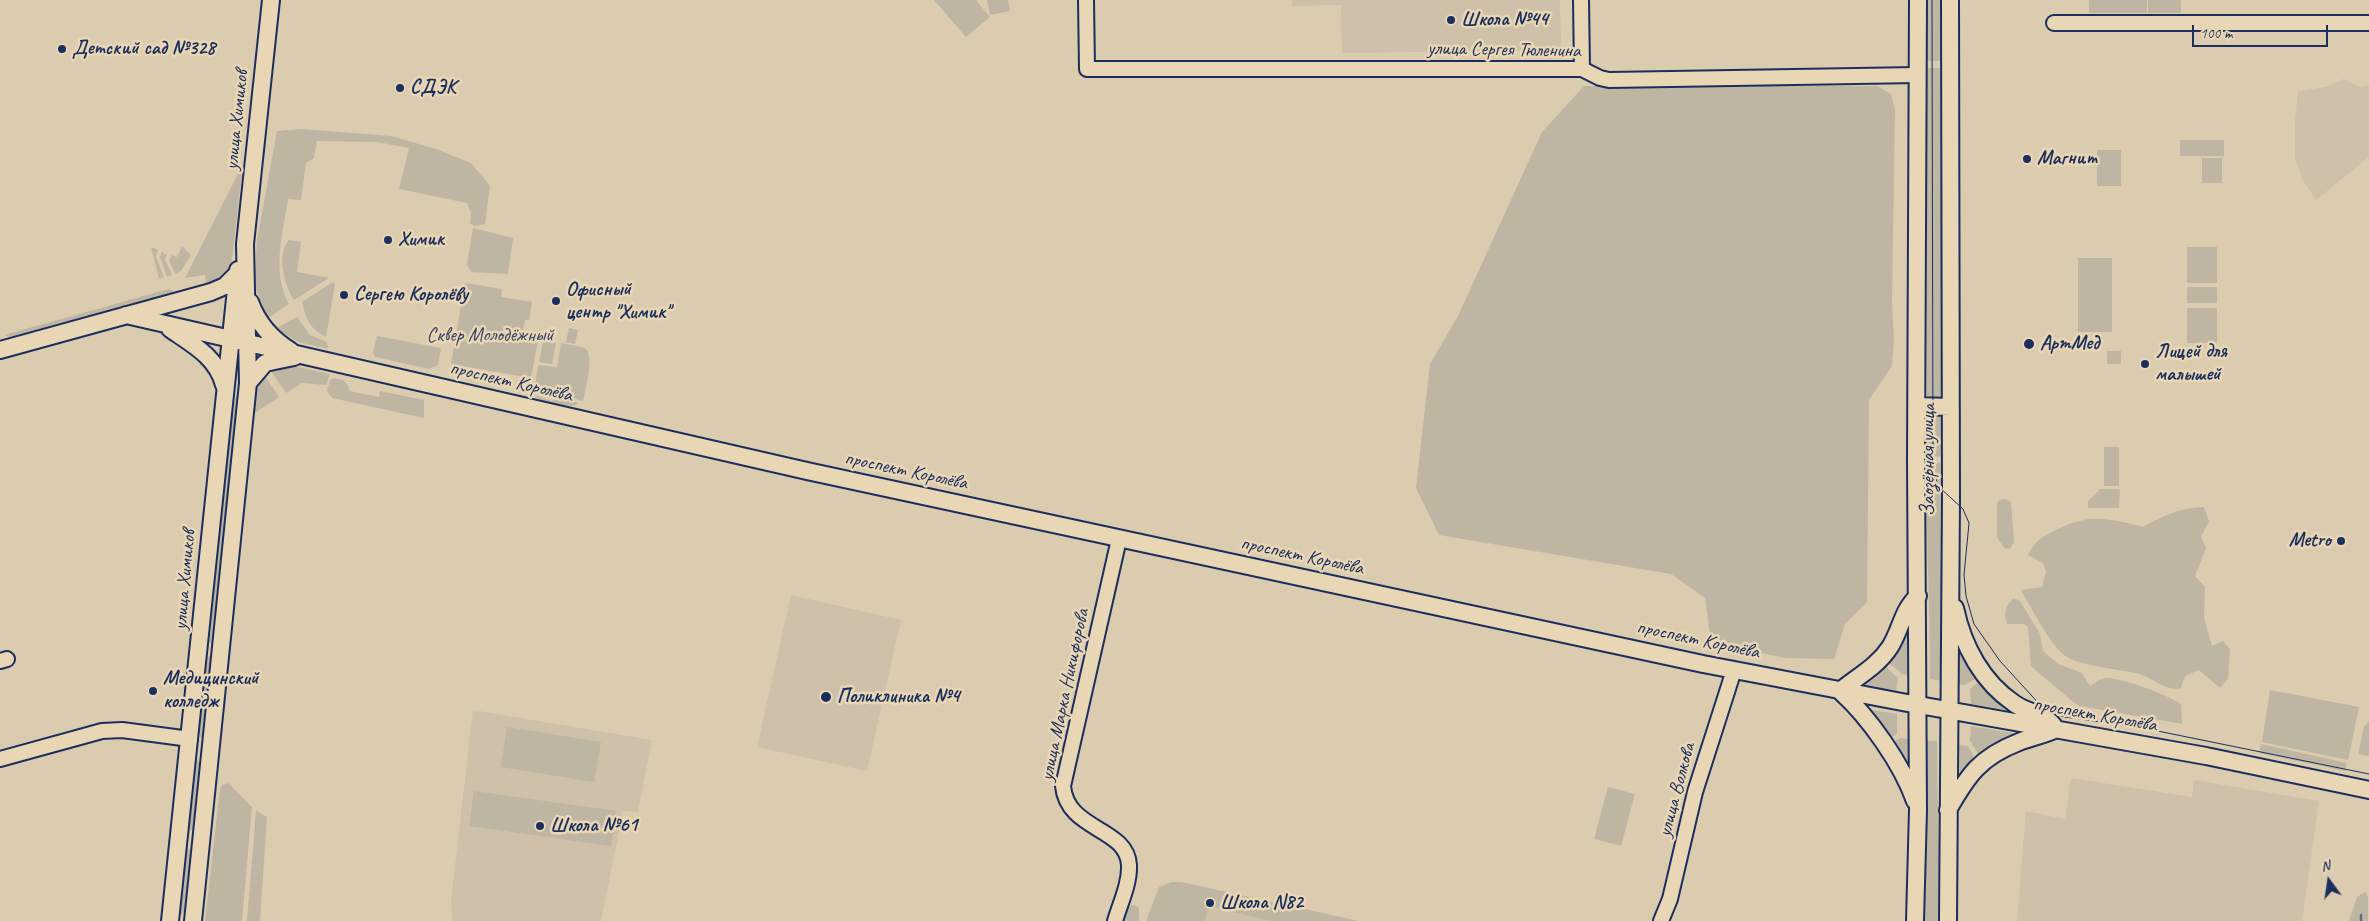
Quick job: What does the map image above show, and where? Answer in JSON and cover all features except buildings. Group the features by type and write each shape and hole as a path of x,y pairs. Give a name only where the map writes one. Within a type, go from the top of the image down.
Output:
{"main road":[{"name":"улица Химиков","path":"193,921 248,383 245,244 271,0"},
{"name":"Заозёрная улица","path":"1915,921 1918,810 1918,0"},
{"name":"Заозёрная улица","path":"1948,921 1950,0"},
{"name":"улица Химиков","path":"170,921 237,274 245,244"},
{"path":"0,350 211,292 225,286 237,274"},
{"path":"246,291 260,324 278,342 301,356"},
{"name":"проспект Королёва","path":"126,315 807,471 1734,670 1840,691 2206,756 2369,790"},
{"path":"162,323 209,357 221,374 225,392"},
{"path":"248,383 265,363 280,358 301,356"},
{"path":"1917,406 1950,407"},
{"path":"1948,810 1982,761 2008,747 2042,736 2056,729 2048,718 2016,704 1984,674 1975,662 1962,634 1949,587"},
{"path":"1918,596 1907,605 1898,634 1889,649 1871,669 1840,691 1854,704 1884,745 1906,780 1918,810"},
{"path":"200,645 222,647"},
{"path":"190,739 212,742"},
{"path":"180,836 202,838"}],"street":[{"name":"улица Сергея Тюленина","path":"1086,0 1087,69 1582,69 1600,78 1609,80 1918,75"},
{"path":"1581,0 1582,69"},
{"path":"2054,23 2369,23"},
{"name":"улица Марка Никифорова","path":"1115,921 1128,876 1129,862 1119,845 1110,836 1080,819 1072,810 1066,798 1064,786 1119,539"},
{"name":"улица Волкова","path":"1661,921 1670,899 1702,768 1734,670"},
{"path":"0,759 102,731 122,730 190,739"}],"shaded area":[{"name":"Школа №44","path":"1292,0 1560,0 1561,50 1342,53 1341,5 1292,6"},
{"path":"2343,79 2359,87 2369,85 2369,157 2316,200 2302,179 2295,157 2295,120 2298,91 2327,87"},
{"name":"Поликлиника №4","path":"791,595 901,620 867,771 757,747"},
{"name":"Школа №61","path":"473,710 652,740 638,812 623,811 601,921 452,921 451,900"},
{"path":"2071,778 2192,797 2194,780 2319,801 2302,921 2017,921 2026,811 2065,819"},
{"name":"Школа N82","path":"1178,886 1319,921 1166,921"}],"green space":[{"path":"934,0 976,0 990,17 966,37"},
{"path":"987,0 1008,0 1010,11 990,15"},
{"path":"1926,0 1942,0 1942,61 1926,61"},
{"path":"2089,0 2147,0 2147,13 2089,13"},
{"path":"2148,0 2181,0 2181,13 2148,13"},
{"path":"1926,68 1942,68 1944,397 1941,400 1929,399 1927,396"},
{"path":"1584,86 1877,86 1891,94 1895,110 1892,302 1894,341 1892,366 1869,400 1867,602 1845,624 1834,659 1785,658 1711,642 1705,598 1671,574 1439,535 1416,488 1430,364 1458,316 1542,132"},
{"path":"301,129 391,136 436,149 471,163 490,186 485,224 476,226 470,224 471,213 467,203 399,189 409,148 377,142 317,141 314,158 306,163 301,200 288,199 281,238 279,265 284,291 289,304 268,318 254,285 257,240 277,131"},
{"path":"2180,140 2224,140 2224,156 2180,156"},
{"path":"2097,150 2121,150 2121,186 2097,186"},
{"path":"2202,158 2222,158 2222,183 2202,183"},
{"path":"243,164 231,267 220,279 206,284 205,275 185,278"},
{"path":"473,228 513,238 508,274 471,272 467,265"},
{"path":"289,240 301,242 297,272 329,278 294,300 287,286 282,262 285,246"},
{"path":"182,246 191,255 181,271 175,274 169,260 172,255 177,257"},
{"path":"151,247 158,250 156,256 164,277 159,279"},
{"path":"2187,247 2217,247 2217,283 2187,283"},
{"path":"162,252 167,255 165,259 172,275 167,277 160,257"},
{"path":"2078,258 2112,258 2112,332 2078,332"},
{"path":"333,282 335,284 326,337 312,327 305,314 302,302"},
{"name":"Сквер Молодёжный","path":"465,283 502,289 501,297 532,302 529,320 525,320 522,337 538,340 531,378 451,364"},
{"path":"2187,287 2217,287 2217,303 2187,303"},
{"path":"169,289 176,292 182,291 12,338 4,335"},
{"path":"2187,308 2217,308 2217,343 2187,343"},
{"path":"297,317 310,335 327,342 328,349 299,342 275,329"},
{"path":"569,328 578,330 575,344 566,342"},
{"path":"377,336 441,348 438,365 429,369 375,357 373,353"},
{"path":"543,341 556,343 552,364 539,362"},
{"path":"561,343 582,347 587,351 589,372 583,401 555,393 556,389 543,385 541,390 535,387 538,365 557,367"},
{"path":"2107,351 2121,351 2121,364 2107,364"},
{"path":"284,364 330,374 326,385 302,383 286,393 270,370"},
{"path":"265,376 279,397 253,414 257,387"},
{"path":"334,378 345,382 350,391 379,397 380,391 424,400 424,418 332,398 327,391 330,380"},
{"path":"239,387 214,643 211,644 208,641 208,633 234,402"},
{"path":"534,395 551,401 558,399 579,403 569,406 555,405 542,401"},
{"path":"1937,414 1944,420 1943,457 1926,456 1926,419 1929,415"},
{"path":"2104,447 2119,447 2119,486 2104,486"},
{"path":"1926,463 1943,463 1942,681 1930,679"},
{"path":"2100,489 2120,489 2119,508 2088,508 2088,501"},
{"path":"2005,499 2011,502 2014,542 2010,549 2004,548 1997,537 1997,504 1999,500"},
{"path":"2204,507 2209,521 2201,537 2206,548 2195,576 2205,587 2204,618 2212,646 2223,641 2230,649 2228,679 2220,688 2199,670 2185,676 2181,688 2176,689 2139,674 2079,662 2064,655 2041,624 2021,590 2042,587 2046,571 2043,563 2028,555 2036,543 2042,537 2079,521 2099,519 2119,521 2143,527 2172,513"},
{"path":"2014,598 2020,601 2040,634 2043,651 2058,664 2082,673 2090,686 2102,679 2115,679 2135,684 2165,696 2181,704 2182,724 2080,706 2073,702 2031,666 2028,627 2024,624 2007,624 2006,610"},
{"path":"1909,621 1908,675 1902,674 1886,660"},
{"path":"1959,642 1978,677 1965,685 1959,684"},
{"path":"207,656 212,657 205,736 201,738 198,733"},
{"path":"1883,664 1898,678 1896,692 1857,685"},
{"path":"1981,680 2018,712 1971,704 1970,689"},
{"path":"2270,690 2359,707 2348,760 2262,742"},
{"path":"1866,709 1897,714 1897,734 1887,740"},
{"path":"2369,721 2369,756 2358,754 2364,727"},
{"path":"1971,726 2030,736 1980,757 1970,741"},
{"path":"507,727 601,742 594,782 501,767"},
{"path":"1900,738 1908,739 1908,775 1889,744"},
{"path":"1925,741 1937,741 1940,921 1924,921"},
{"path":"2261,744 2347,763 2345,771 2259,753"},
{"path":"1959,745 1968,746 1976,760 1960,779"},
{"path":"193,760 201,761 193,828 189,832 187,830"},
{"path":"228,783 252,807 242,921 205,921 220,789 222,785"},
{"path":"1608,787 1635,794 1621,846 1594,839"},
{"path":"474,791 616,811 611,846 469,826"},
{"path":"256,810 267,817 260,921 247,921"},
{"path":"186,847 191,852 184,912 180,916"},
{"path":"1172,882 1181,882 1359,921 1271,921 1208,906 1205,921 1146,921 1159,887"},
{"path":"2365,892 2368,897 2368,921 2349,921 2357,897"},
{"path":"1132,905 1139,907 1139,921 1123,921 1126,910"}],"waterway":[{"path":"2361,915 2361,921"}],"tram line":[{"path":"1932,0 1933,471 1939,487 1963,509 1969,523 1964,575 1966,596 1974,624 2000,661 2042,707 2052,713 2065,717 2138,727 2369,774"}],"place":[{"name":"Школа №44","path":"1451,20"},
{"name":"Детский сад №328","path":"62,49"},
{"name":"СДЭК","path":"400,88"},
{"name":"Магнит","path":"2027,159"},
{"name":"Химик","path":"388,240"},
{"name":"Сергею Королёву","path":"344,295"},
{"name":"Офисный центр \"Химик\"","path":"556,301"},
{"name":"АртМед","path":"2029,344"},
{"name":"Лицей для малышей","path":"2145,364"},
{"name":"Metro","path":"2341,541"},
{"name":"Медицинский колледж","path":"153,691"},
{"name":"Поликлиника №4","path":"826,697"},
{"name":"Школа №61","path":"540,826"},
{"name":"Школа N82","path":"1210,903"}]}
